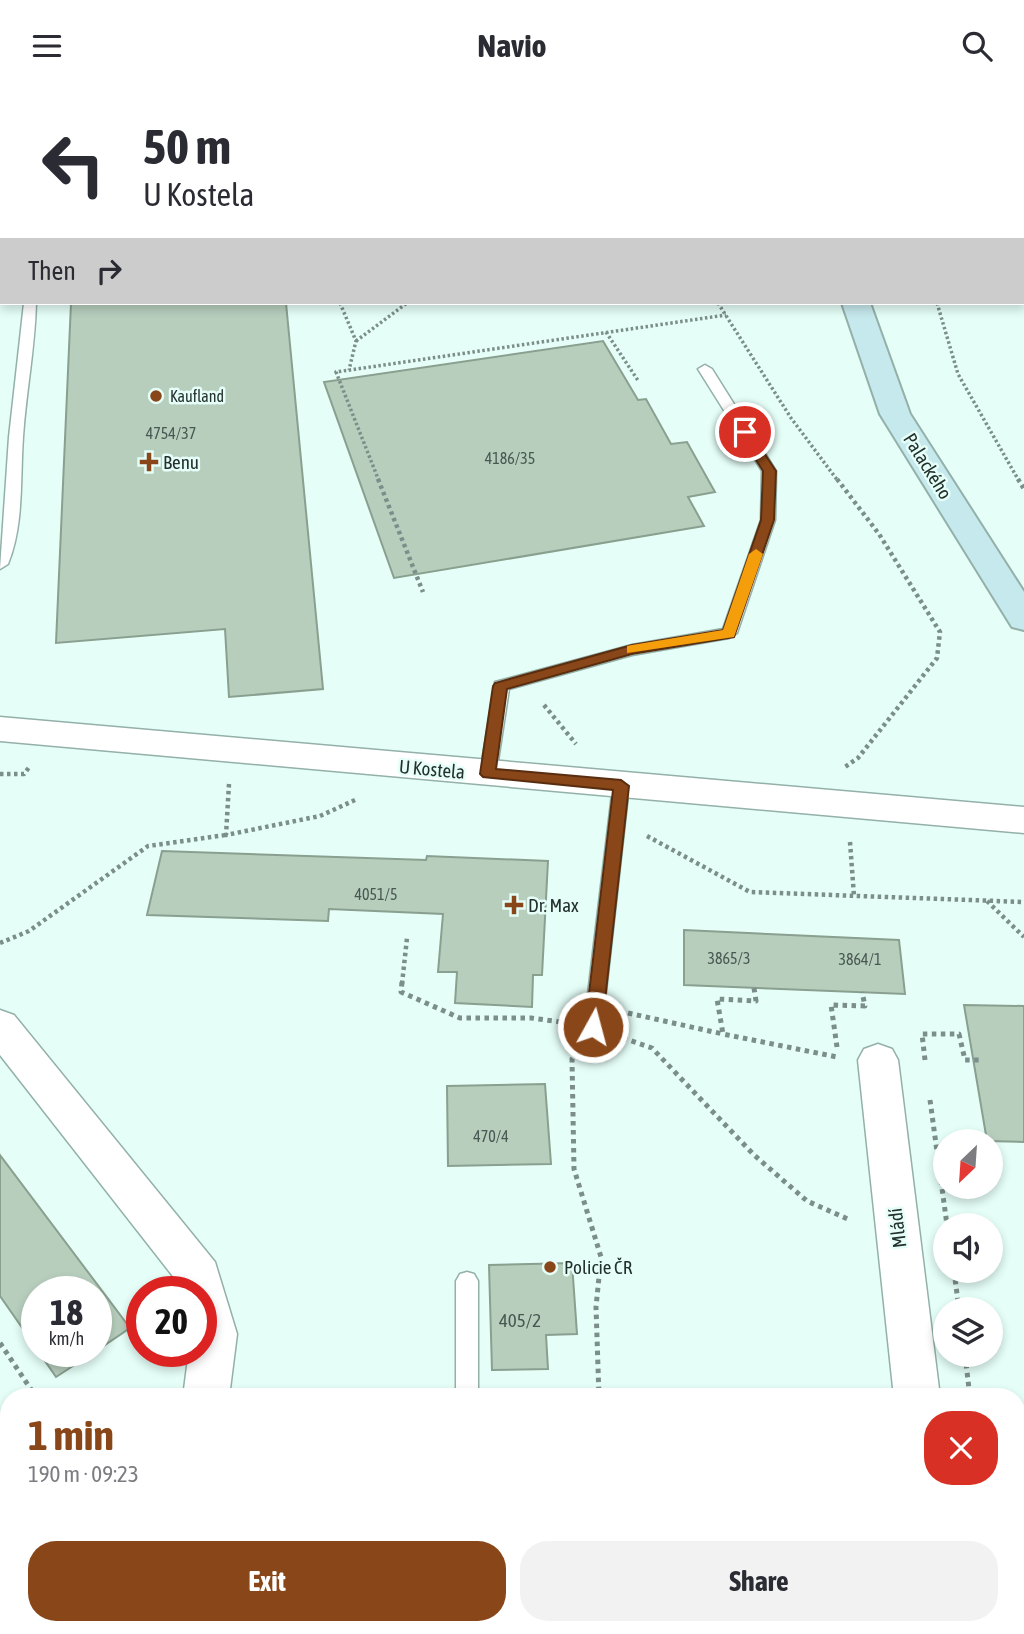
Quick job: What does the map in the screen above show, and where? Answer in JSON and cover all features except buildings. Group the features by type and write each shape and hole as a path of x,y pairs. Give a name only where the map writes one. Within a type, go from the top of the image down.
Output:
{"street":[{"name":"Palackého","path":"857,305 895,414 1024,619"},
{"name":"U Kostela","path":"3,739 488,774 1024,820"},
{"path":"0,1026 199,1276 214,1334 207,1388"},
{"name":"Mládí","path":"858,1058 899,1243 916,1388"}],"lane":[{"path":"0,564 15,489 16,436 30,342 30,305"},
{"path":"488,774 500,686 632,650 729,633 768,520 769,471 705,369"},
{"path":"593,1027 621,786"},
{"path":"467,1281 467,1388"}],"path":[{"path":"341,305 356,341 349,370"},
{"path":"356,341 404,305"},
{"path":"719,305 792,418 879,534 940,632 937,658 858,758 844,768"},
{"path":"938,305 958,374 1024,489"},
{"path":"423,592 336,372 726,315"},
{"path":"606,332 639,383"},
{"path":"524,680 584,755"},
{"path":"226,835 229,779"},
{"path":"0,943 29,931 148,846 226,835 320,816 355,800"},
{"path":"618,825 633,829 750,892 1024,902"},
{"path":"986,900 1024,937"},
{"path":"407,938 401,992 460,1018 531,1018 593,1027 652,1048 754,1155 807,1201 899,1243"},
{"path":"723,1034 717,999 757,1001 754,988"},
{"path":"858,1058 831,1005 864,1006 862,992"},
{"path":"596,1005 822,1056 926,1063 922,1034 959,1034 965,1060 982,1060"},
{"path":"593,1027 572,1059 574,1169 601,1257 596,1307 599,1388"},
{"path":"929,1090 945,1213"},
{"path":"0,1343 30,1388"},
{"path":"967,1367 970,1388"}],"slow traffic":[{"path":"632,650 729,633 756,554"}],"place":[{"name":"Kaufland","path":"156,396"},
{"name":"Benu","path":"149,462"},
{"name":"Dr. Max","path":"514,905"},
{"name":"Policie ČR","path":"550,1267"}],"route":[{"path":"593,1027 621,786 488,774 500,686 632,650 729,633 768,520 769,471 745,432"}]}
